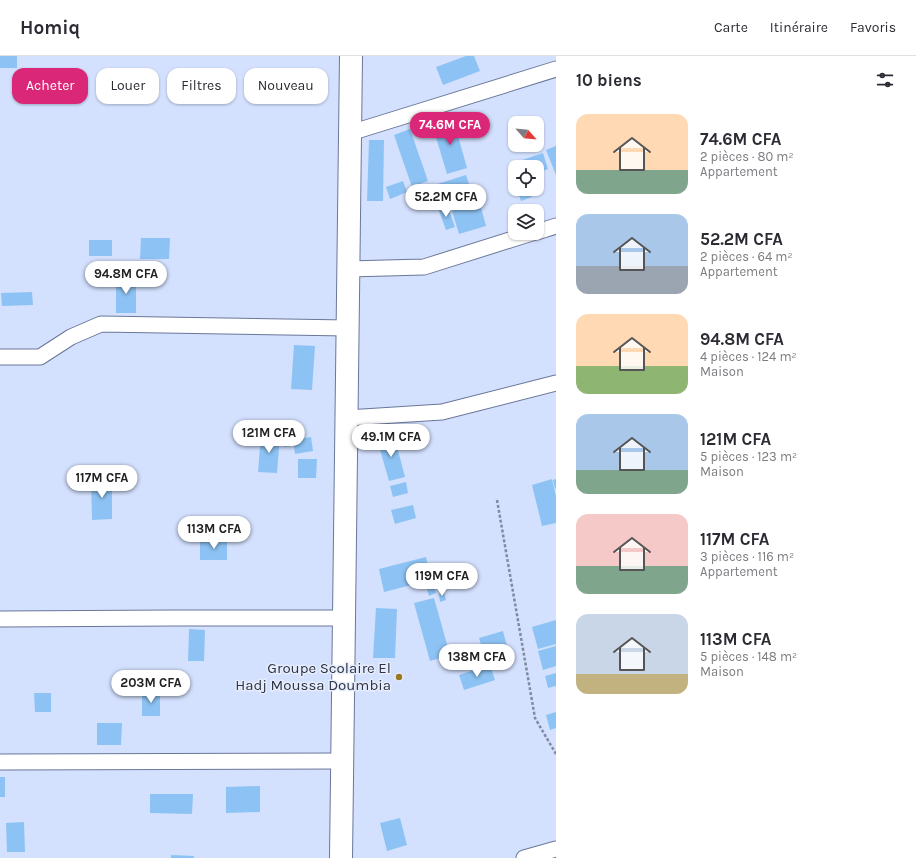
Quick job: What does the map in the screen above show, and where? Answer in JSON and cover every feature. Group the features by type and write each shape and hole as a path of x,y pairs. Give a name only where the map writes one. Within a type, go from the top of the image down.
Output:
{"street":[{"path":"341,858 351,56"},
{"path":"350,133 556,69"},
{"path":"544,230 556,226"},
{"path":"348,269 424,267 510,240"},
{"path":"0,358 40,357 71,337 101,324 348,328"},
{"path":"347,418 442,412 556,383"},
{"path":"0,619 344,618"},
{"path":"0,762 342,761"},
{"path":"524,858 556,850"}],"path":[{"path":"497,500 534,718 556,754"}],"building":[{"path":"0,56 17,56 17,68 0,68"},
{"path":"466,56 474,56 480,71 443,85 436,67"},
{"path":"453,118 467,168 447,174 432,124"},
{"path":"410,129 428,181 412,187 394,135"},
{"path":"369,140 384,140 383,201 367,201"},
{"path":"556,146 556,175 546,150"},
{"path":"543,153 548,169 544,170 544,160 522,160"},
{"path":"466,175 472,193 436,204 431,186"},
{"path":"403,181 407,192 390,199 386,187"},
{"path":"519,196 532,196 532,197 521,201"},
{"path":"480,204 486,226 459,234 452,211"},
{"path":"447,205 455,227 446,230 438,208"},
{"path":"141,238 170,238 169,259 140,259"},
{"path":"89,240 112,240 112,256 89,256"},
{"path":"116,277 136,277 136,313 116,313"},
{"path":"32,292 33,305 2,306 1,293"},
{"path":"294,345 315,346 312,390 291,389"},
{"path":"261,434 280,435 277,473 258,472"},
{"path":"288,434 290,446 284,447 282,435"},
{"path":"394,435 405,477 389,481 377,439"},
{"path":"311,437 313,451 295,454 293,440"},
{"path":"298,459 317,459 316,478 298,478"},
{"path":"91,478 112,478 112,519 92,520"},
{"path":"552,479 556,496 556,523 542,526 532,485"},
{"path":"556,479 556,488 555,489 553,480"},
{"path":"406,482 408,493 393,497 390,486"},
{"path":"413,505 416,518 395,524 391,510"},
{"path":"200,540 227,540 227,560 200,560"},
{"path":"426,557 431,580 384,592 379,569"},
{"path":"433,584 436,593 429,596 426,586"},
{"path":"444,593 446,600 440,602 439,594"},
{"path":"434,598 450,655 430,661 414,603"},
{"path":"376,608 397,609 395,658 373,658"},
{"path":"556,620 556,644 538,649 532,627"},
{"path":"189,629 205,630 204,661 188,661"},
{"path":"503,631 510,658 482,666 480,660 485,658 479,638"},
{"path":"556,646 556,666 543,670 538,651"},
{"path":"490,665 495,680 464,690 459,675"},
{"path":"556,673 556,686 548,688 545,676"},
{"path":"142,692 160,692 160,716 142,716"},
{"path":"34,693 51,693 51,712 35,712"},
{"path":"556,712 556,728 550,730 546,715"},
{"path":"97,723 122,723 121,745 97,745"},
{"path":"0,777 5,777 5,797 0,797"},
{"path":"260,786 260,812 226,813 226,787"},
{"path":"150,794 193,794 192,814 150,813"},
{"path":"400,818 407,845 387,851 380,823"},
{"path":"24,822 25,852 7,852 6,823"},
{"path":"171,855 194,856 194,858 171,858"}],"place":[{"name":"Groupe Scolaire El Hadj Moussa Doumbia","path":"399,677"}]}
